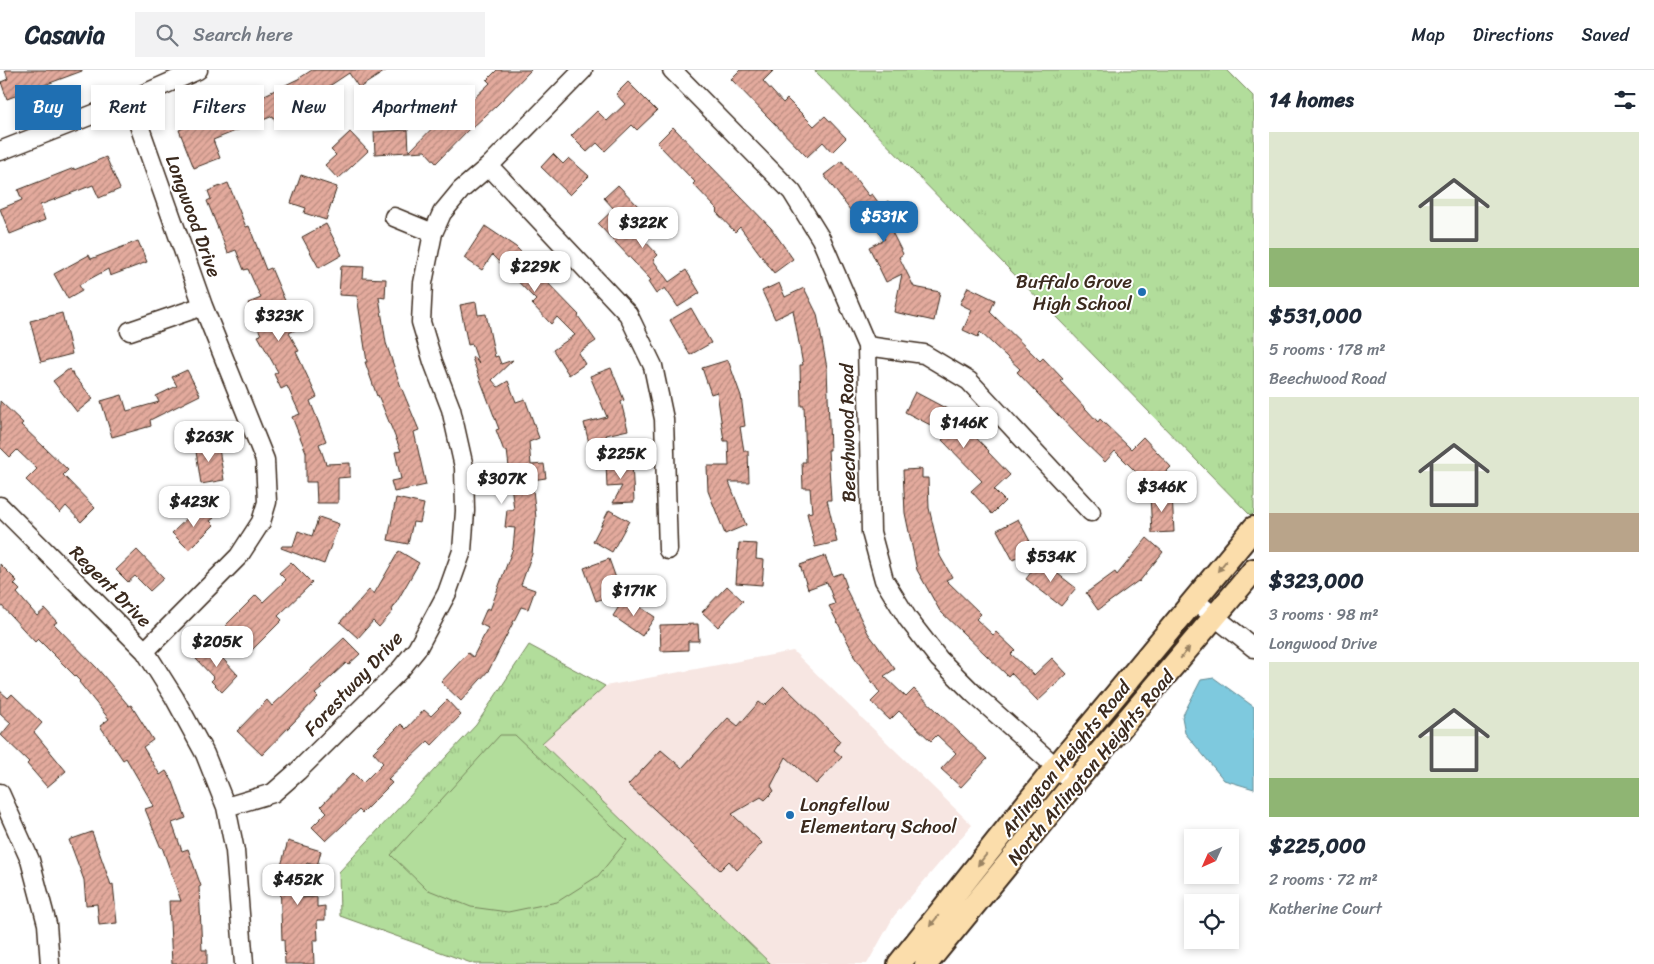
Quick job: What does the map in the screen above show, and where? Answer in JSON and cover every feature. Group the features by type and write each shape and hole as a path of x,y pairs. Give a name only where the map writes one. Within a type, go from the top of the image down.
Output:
{"main road":[{"path":"1194,600 1254,528"},
{"name":"North Arlington Heights Road","path":"926,964 1074,783 1254,570"},
{"name":"Arlington Heights Road","path":"899,964 1056,767 1194,600"}],"street":[{"path":"164,85 198,70"},
{"name":"Forestway Drive","path":"226,807 273,793 298,771 399,671 417,649 447,592 462,551 465,511 464,467 451,409 433,362 421,322 423,282 433,233 442,213 455,198 583,70"},
{"name":"Beechwood Road","path":"672,70 792,192 821,239 867,346 870,532 884,580 908,619 938,659 974,694 1074,783"},
{"path":"0,151 91,115"},
{"name":"Longwood Drive","path":"141,130 203,306 265,460 266,502 261,522 239,556 145,651"},
{"path":"489,166 628,314 653,366 664,419 668,550"},
{"path":"394,217 433,233"},
{"path":"130,331 203,306"},
{"path":"867,346 924,354 969,381 1091,512"},
{"name":"Regent Drive","path":"0,506 145,651 174,696 204,754 226,807 235,851 244,964"},
{"path":"1194,600 1254,648"},
{"path":"0,793 30,860 47,924 50,964"}],"shaded area":[{"name":"Longfellow Elementary School","path":"793,651 972,825 894,916 867,964 771,964 542,743 605,686"}],"green space":[{"name":"Buffalo Grove High School","path":"814,70 1227,70 1254,97 1254,513 1251,516"},
{"path":"529,645 605,686 542,743 771,964 474,964 340,916 339,872 476,725"},
{"path":"500,735 515,735 627,840 598,876 557,902 508,912 471,907 426,889 391,855"}],"water":[{"path":"1214,678 1254,707 1254,789 1224,780 1185,733 1182,717 1201,680"}],"building":[{"path":"5,70 82,70 44,85 15,85 15,96 7,99 1,82 8,79"},
{"path":"312,70 387,70 364,85 357,85 349,73 331,85 286,85"},
{"path":"497,70 531,70 475,125 475,97 490,83 487,80"},
{"path":"740,70 774,70 763,81 783,103 787,99 814,126 825,116 846,138 832,152 823,142 807,157 731,79"},
{"path":"628,82 657,111 637,130 632,125 605,151 597,143 587,152 571,136 597,111 607,121 625,104 616,94"},
{"path":"274,91 274,118 273,116 264,120 264,95"},
{"path":"673,127 771,228 793,259 774,273 740,227 735,232 716,212 718,210 693,184 695,182 657,143"},
{"path":"179,130 238,130 213,140 220,158 194,168"},
{"path":"408,130 409,152 375,154 374,132"},
{"path":"430,130 468,130 436,163 425,151 409,152"},
{"path":"350,132 368,151 338,179 325,165 336,155 331,150"},
{"path":"553,154 563,164 569,158 589,176 570,195 541,167"},
{"path":"106,157 120,189 99,198 93,185 40,205 45,220 10,234 0,209 22,200 18,190"},
{"path":"842,161 869,196 872,194 881,206 888,201 902,218 890,228 903,254 899,257 914,287 940,292 934,321 894,312 902,274 886,282 869,247 885,239 867,216 859,222 824,175"},
{"path":"301,175 337,187 326,220 304,213 306,208 291,203"},
{"path":"228,183 246,227 249,226 266,270 271,268 297,329 289,333 299,351 296,352 317,397 310,401 326,441 319,444 326,464 350,463 350,477 338,478 338,503 317,503 316,482 306,482 306,452 292,417 300,414 287,386 281,389 274,374 278,372 258,336 261,335 248,303 261,298 248,269 244,270 236,250 228,253 207,201 211,199 208,191"},
{"path":"618,185 639,207 625,220 658,255 653,260 669,282 686,270 700,293 678,307 665,288 656,294 648,282 651,280 598,224 614,209 604,198"},
{"path":"326,224 342,255 319,268 302,237"},
{"path":"485,226 516,247 544,276 543,278 579,315 596,341 578,353 585,364 569,375 553,350 575,335 557,317 551,324 532,304 536,300 492,255 482,270 464,258"},
{"path":"138,241 147,262 110,276 108,269 79,285 82,291 68,299 54,274 89,255 91,259"},
{"path":"341,266 364,267 363,278 386,279 385,298 379,297 386,343 401,387 419,430 414,432 426,485 394,492 391,481 401,479 395,452 401,451 377,396 365,362 367,362 357,296 339,295"},
{"path":"779,283 785,297 804,288 817,314 827,368 831,500 827,500 837,542 815,547 807,513 812,512 810,488 803,488 802,462 806,462 804,406 801,406 800,365 803,365 793,310 775,319 762,291"},
{"path":"968,287 995,300 990,312 1040,361 1043,358 1063,379 1060,381 1098,422 1100,419 1131,449 1143,437 1171,467 1151,487 1115,451 1105,462 1017,372 1020,369 980,332 978,337 963,330 972,310 960,304"},
{"path":"476,302 478,315 486,314 495,357 498,356 501,364 513,360 492,380 498,387 508,381 516,402 525,399 539,438 529,442 531,465 544,464 546,478 532,480 536,518 532,554 521,585 535,590 528,609 521,607 489,670 461,701 441,682 468,653 473,657 488,628 480,624 487,608 490,610 513,548 515,528 505,527 507,510 514,510 507,450 504,451 496,430 499,429 472,358 474,357 479,364 472,344 468,345 460,305"},
{"path":"691,308 711,343 690,355 670,320"},
{"path":"62,313 72,354 41,362 30,321"},
{"path":"728,360 741,396 745,426 740,427 744,451 748,451 749,482 729,482 746,525 725,534 708,491 707,466 729,466 728,441 724,441 717,392 711,394 702,368"},
{"path":"611,368 624,400 621,402 628,430 606,435 609,447 591,451 584,423 607,417 590,376"},
{"path":"69,369 93,399 77,412 53,381"},
{"path":"187,370 200,395 150,420 151,426 112,437 101,401 122,395 127,411 159,402 156,396 177,386 172,377"},
{"path":"915,392 949,410 1010,475 994,490 1005,501 992,514 971,491 982,481 942,440 948,434 905,412"},
{"path":"0,401 23,423 21,425 68,470 63,475 95,508 81,522 66,506 60,513 26,480 37,469 17,450 10,457 0,447"},
{"path":"218,442 224,480 201,484 195,445"},
{"path":"632,461 634,502 613,503 622,486 607,487 606,462"},
{"path":"922,469 922,478 928,478 929,508 940,556 952,577 946,580 981,614 976,619 993,635 996,632 1015,650 1011,654 1034,675 1052,658 1067,674 1038,701 1011,673 1008,676 940,611 917,570 905,513 903,470"},
{"path":"1172,494 1174,532 1152,533 1150,495"},
{"path":"396,498 424,504 420,523 413,522 408,544 388,540"},
{"path":"201,505 214,518 210,521 214,525 189,550 172,533"},
{"path":"609,510 629,521 612,552 593,541"},
{"path":"319,517 339,524 324,564 281,548 282,546 293,546 298,531 312,536"},
{"path":"1018,519 1034,549 1013,560 997,530"},
{"path":"1147,538 1163,552 1139,582 1098,610 1086,593 1115,572 1117,575"},
{"path":"739,543 757,544 756,559 764,560 762,585 736,583"},
{"path":"137,550 164,578 150,591 135,576 128,582 116,570"},
{"path":"399,551 419,563 393,611 379,627 373,621 358,638 340,622 369,590 374,594"},
{"path":"825,556 833,576 842,573 847,587 845,587 868,633 895,669 884,676 906,697 914,689 987,759 961,787 941,769 956,753 937,735 931,741 899,711 890,720 871,702 880,693 853,655 829,606 835,604 827,582 808,589 800,565"},
{"path":"609,559 621,592 596,601 584,568"},
{"path":"1040,560 1076,588 1061,606 1026,579"},
{"path":"291,562 312,583 278,616 282,620 252,650 226,625 256,595 263,602 286,580 279,573"},
{"path":"0,564 17,581 14,584 20,590 17,593 37,616 45,609 57,622 54,624 97,668 129,706 131,705 153,740 143,747 160,775 166,771 173,782 186,818 172,823 182,851 188,849 201,886 199,887 202,950 207,950 207,964 172,964 169,901 181,901 162,847 145,809 154,806 126,758 123,760 100,726 109,719 80,681 38,639 35,642 0,604"},
{"path":"727,586 743,601 718,627 702,612"},
{"path":"625,597 655,617 642,636 613,616"},
{"path":"698,624 699,641 688,641 688,650 661,651 660,625"},
{"path":"344,638 360,654 348,665 346,663 320,687 322,688 315,694 318,697 262,755 237,731 267,700 272,706"},
{"path":"210,645 238,675 222,692 211,681 214,678 196,659"},
{"path":"784,686 840,741 834,750 842,757 816,784 786,757 771,786 774,791 765,800 761,797 732,814 762,843 737,870 729,861 720,870 628,785 661,750 682,768 728,718 738,726 759,702 764,706"},
{"path":"0,691 8,698 12,694 42,723 34,732 66,771 47,787 27,764 29,762 1,735 11,723 0,713"},
{"path":"447,700 461,715 432,745 428,741 388,779 392,783 362,813 359,810 326,841 312,827 327,812 321,806 353,773 363,783 383,763 373,752 401,724 406,729 424,710 431,716"},
{"path":"92,832 111,885 113,884 117,923 99,925 97,904 86,905 84,880 69,840"},
{"path":"288,841 321,851 317,866 307,863 297,898 317,897 317,907 325,906 325,920 317,920 318,940 313,940 314,964 285,964 284,940 282,940 280,880 277,880"}],"place":[{"name":"Buffalo Grove High School","path":"1142,292"},
{"name":"Longfellow Elementary School","path":"790,815"}]}
